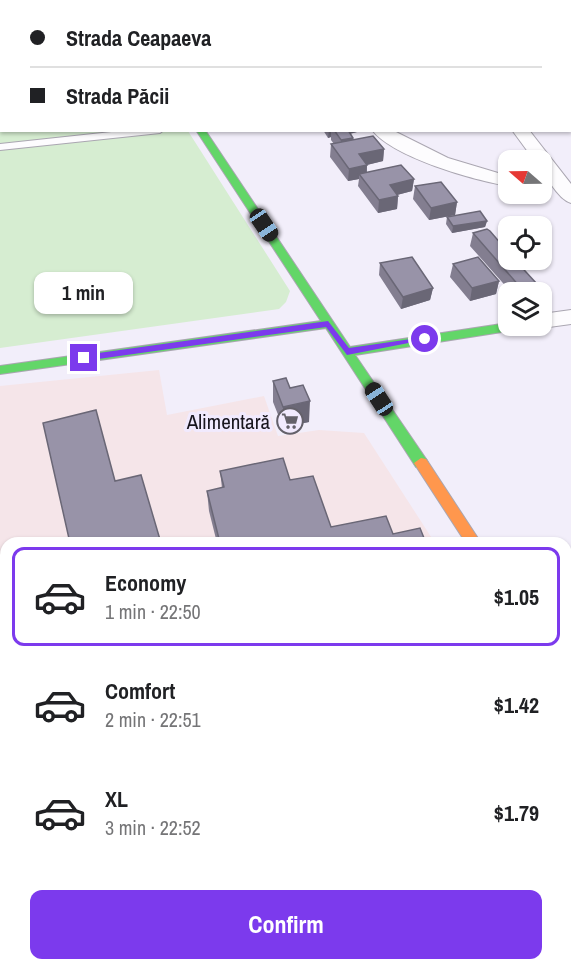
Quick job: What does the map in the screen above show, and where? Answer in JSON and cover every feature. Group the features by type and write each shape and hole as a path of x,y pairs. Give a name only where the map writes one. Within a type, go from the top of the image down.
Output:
{"street":[{"path":"201,132 470,537"},
{"path":"383,132 414,152 498,178"},
{"path":"522,132 570,196"},
{"path":"552,191 570,196"},
{"path":"552,320 571,317"},
{"path":"0,370 328,324"},
{"path":"347,352 498,328"}],"lane":[{"path":"0,147 141,132"}],"shaded area":[{"path":"159,370 167,415 264,396 278,436 319,430 364,433 431,537 0,537 0,386"}],"green space":[{"path":"0,132 189,132 290,291 286,302 279,309 0,348"}],"building":[{"path":"335,132 349,132 353,138 341,140"},
{"path":"373,136 384,149 359,154 367,165 349,169 331,144"},
{"path":"401,165 414,179 390,185 398,196 379,200 359,174"},
{"path":"441,182 457,202 431,208 415,186"},
{"path":"480,211 487,221 453,226 447,217"},
{"path":"487,229 490,231 498,240 498,262 473,233"},
{"path":"412,257 433,288 403,297 380,263"},
{"path":"478,257 499,281 472,288 453,264"},
{"path":"505,270 524,270 535,282 516,282"},
{"path":"286,378 290,388 303,385 310,401 283,407 273,381"},
{"path":"96,410 115,481 141,475 159,537 69,537 43,423"},
{"path":"283,458 290,480 313,476 331,527 386,516 393,534 420,528 424,537 218,537 207,491 224,487 220,471"}],"traffic: fast":[{"path":"201,132 421,463"},
{"path":"0,370 328,324"},
{"path":"347,352 498,328"}],"traffic: slow":[{"path":"421,463 470,537"}],"place":[{"name":"Alimentară","path":"290,421"}],"route":[{"path":"84,358 328,324 347,352 425,339"}]}
